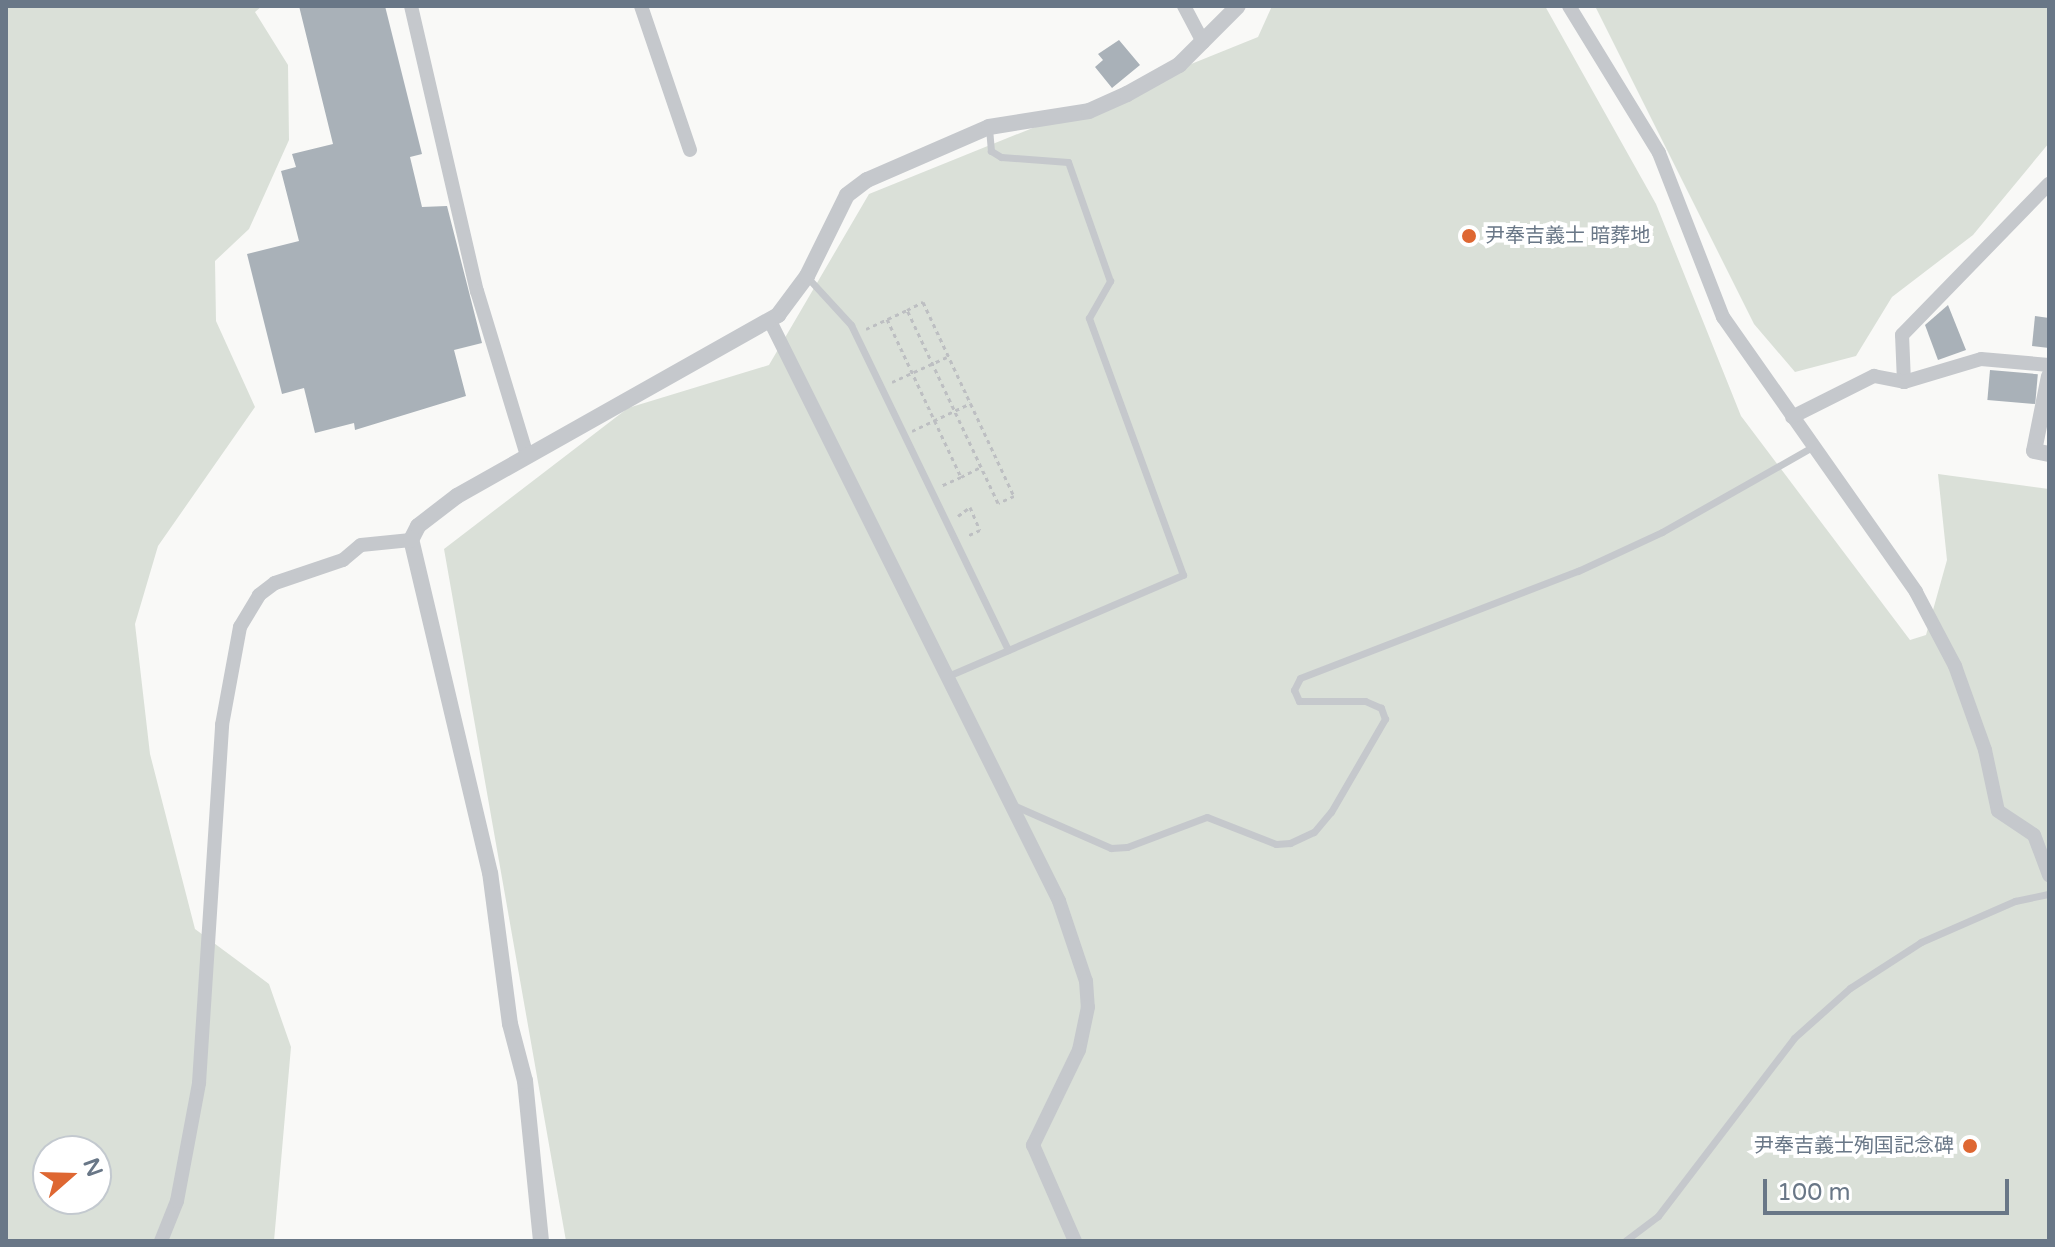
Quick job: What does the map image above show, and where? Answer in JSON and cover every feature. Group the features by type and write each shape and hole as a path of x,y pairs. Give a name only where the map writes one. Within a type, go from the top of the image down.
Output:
{"street":[{"path":"411,6 477,291 527,456"},
{"path":"641,6 690,150"},
{"path":"1184,6 1203,42"},
{"path":"161,1241 177,1201 199,1083 222,725 240,627 259,595 275,583 343,560 361,545 411,540 435,512 527,456 770,321 792,302 847,195 895,166 989,127 1089,111 1148,83 1203,42 1238,6"},
{"path":"1569,6 1659,153 1723,317 1916,592 1955,666 1985,750 1998,811 2034,835 2049,875"},
{"path":"1904,382 1902,335 2049,184"},
{"path":"770,321 1059,901 1086,981 1088,1007 1079,1050 1033,1145 1075,1241"},
{"path":"1792,417 1874,376 1904,382 1981,359 2049,365"},
{"path":"2049,376 2034,451 2049,454"},
{"path":"411,540 490,873 510,1024 525,1081 541,1241"}],"lane":[{"path":"947,676 1183,575 1089,318 1110,281 1068,162 1001,157 991,151 989,127"},
{"path":"807,276 855,334 1008,650"},
{"path":"1012,805 1111,848 1207,817 1276,844 1290,843 1314,832 1331,812 1385,719 1381,708 1365,701 1299,701 1294,690 1300,678 1578,571 1662,532 1814,446"},
{"path":"1625,1241 1658,1216 1794,1038 1850,988 1921,942 2015,901 2049,894"}],"path":[{"path":"855,334 923,302 1014,496 998,503 907,310"},
{"path":"887,319 961,477"},
{"path":"882,387 948,356"},
{"path":"905,434 971,403"},
{"path":"932,490 981,467"},
{"path":"956,540 967,536 980,530 970,507 957,513 967,536"}],"shaded area":[{"path":"6,6 262,6 255,12 288,65 289,140 249,229 215,261 216,321 255,407 158,546 135,624 150,754 195,929 269,984 291,1047 274,1241 6,1241"},
{"path":"1272,6 1545,6 1656,204 1741,416 1910,640 1926,635 1947,560 1938,474 2049,489 2049,1241 566,1241 444,549 628,408 769,365 869,194 1258,37"},
{"path":"1595,6 2049,6 2049,143 1973,235 1892,297 1856,356 1795,372 1754,324"}],"building":[{"path":"299,6 385,6 422,154 410,157 422,207 447,206 482,343 454,350 466,396 355,430 354,423 315,433 304,388 282,394 247,254 299,241 281,171 296,167 292,154 333,144"},
{"path":"1119,40 1140,65 1112,88 1095,67 1103,60 1098,54"},
{"path":"1948,305 1966,350 1938,360 1925,325"},
{"path":"2035,316 2049,318 2049,348 2032,346"},
{"path":"1990,370 2038,374 2035,404 1987,400"}],"place":[{"name":"尹奉吉義士 暗葬地","path":"1469,236"},
{"name":"尹奉吉義士殉国記念碑","path":"1970,1146"}]}
